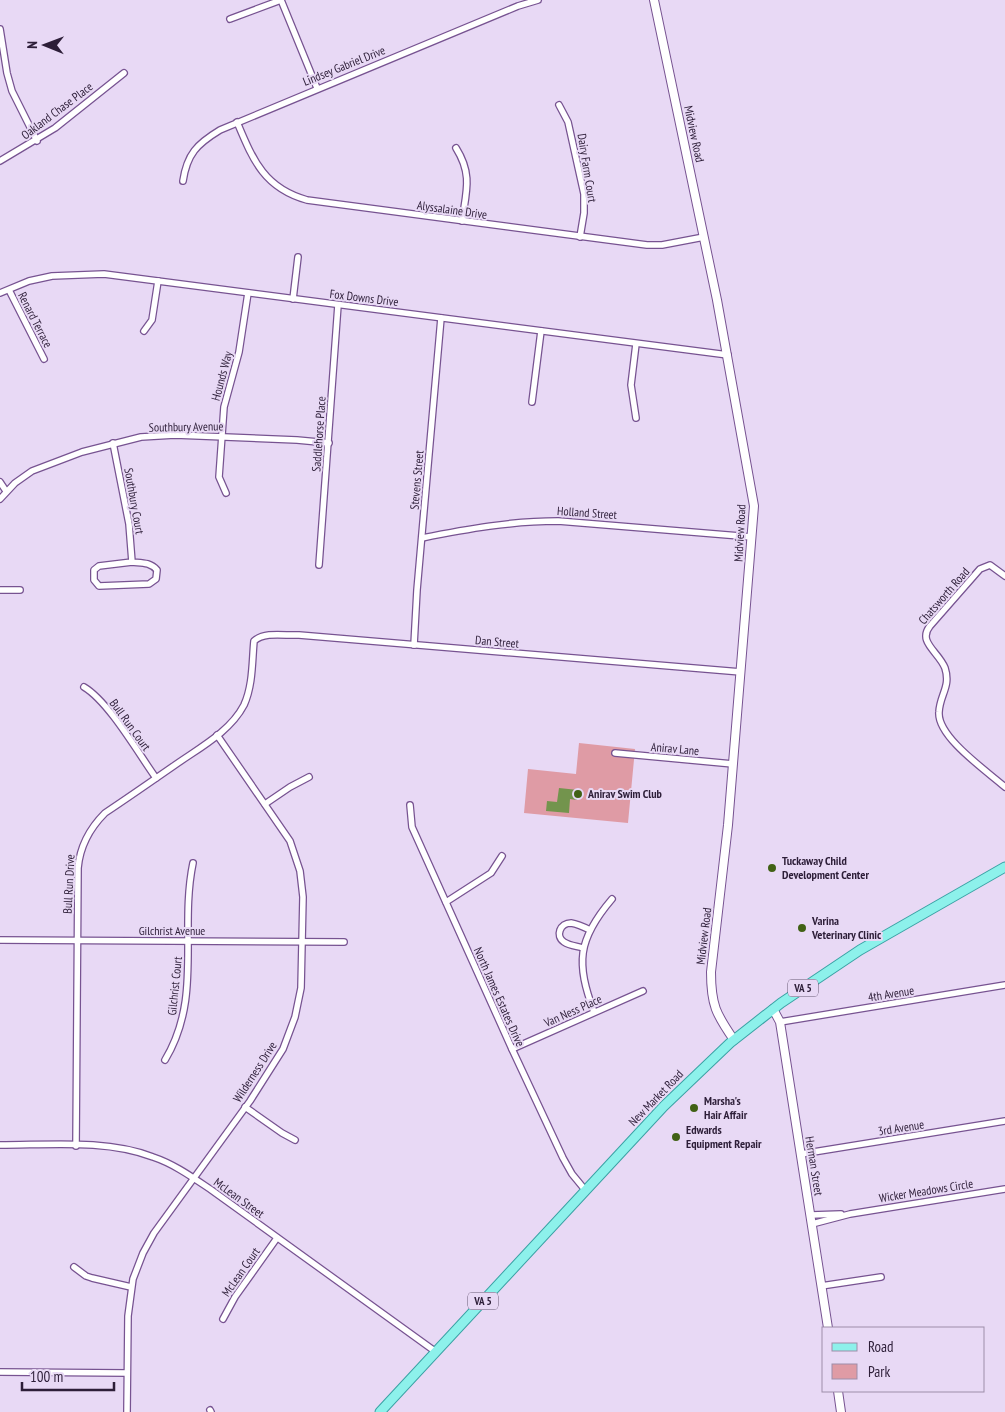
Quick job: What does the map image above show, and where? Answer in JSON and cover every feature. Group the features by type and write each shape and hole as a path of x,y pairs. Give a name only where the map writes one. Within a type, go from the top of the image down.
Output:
{"main road":[{"name":"New Market Road","path":"380,1412 671,1099 734,1040 773,1009 860,950 1005,867"}],"street":[{"path":"230,19 281,0 317,88"},
{"name":"Lindsey Gabriel Drive","path":"183,181 186,162 195,150 214,134 237,122 518,6 538,0"},
{"name":"Midview Road","path":"654,0 728,355 754,506 722,886 711,979 715,1010 734,1040"},
{"path":"0,30 12,91 37,141"},
{"name":"Oakland Chase Place","path":"0,161 37,141 77,112 124,73"},
{"name":"Dairy Farm Court","path":"559,105 568,122 584,194 584,213 580,237"},
{"name":"Alyssalaine Drive","path":"237,122 250,154 259,169 277,187 293,196 319,202 654,246 704,237"},
{"path":"456,148 463,159 467,175 462,221"},
{"path":"293,299 298,257"},
{"name":"Fox Downs Drive","path":"0,292 29,281 52,276 104,274 728,355"},
{"path":"144,332 152,320 158,281"},
{"name":"Renard Terrace","path":"9,290 44,359"},
{"name":"Hounds Way","path":"226,493 218,476 224,406 239,352 248,293"},
{"name":"Saddlehorse Place","path":"319,565 338,304"},
{"name":"Stevens Street","path":"414,645 417,590 441,318"},
{"path":"532,402 541,331"},
{"path":"636,344 631,385 636,418"},
{"name":"Southbury Avenue","path":"0,499 6,491 32,471 60,459 141,437 175,435 222,436 329,443"},
{"name":"Southbury Court","path":"113,444 129,524 132,562"},
{"path":"0,482 6,491"},
{"name":"Holland Street","path":"422,538 490,525 550,521 611,524 752,537"},
{"path":"132,562 153,565 157,570 156,579 149,584 99,586 94,580 94,570 99,566 132,562"},
{"name":"Chatsworth Road","path":"1005,576 993,566 980,569 926,631 925,638 939,657 947,675 946,687 939,711 940,723 944,731 954,744 1005,787"},
{"path":"0,590 20,590"},
{"name":"Dan Street","path":"254,642 265,635 299,636 741,672"},
{"name":"Bull Run Drive","path":"76,1146 77,940 80,852 92,827 105,814 217,735 231,723 240,712 248,695 254,642"},
{"name":"Bull Run Court","path":"84,687 97,696 106,707 156,778"},
{"name":"Wilderness Drive","path":"127,1412 128,1316 131,1287 137,1266 149,1241 275,1064 289,1035 301,988 302,897 300,871 290,841 217,735"},
{"name":"Anirav Lane","path":"615,753 733,764"},
{"path":"265,804 309,777"},
{"name":"North James Estates Drive","path":"410,805 412,827 512,1049 567,1165 586,1191"},
{"path":"446,902 491,873 502,856"},
{"name":"Gilchrist Court","path":"166,1060 175,1045 183,1020 187,994 189,891 193,863"},
{"path":"594,1012 583,975 584,948 594,922 612,899"},
{"path":"584,948 564,942 561,939 560,930 565,924 569,923 590,930"},
{"name":"Gilchrist Avenue","path":"0,940 344,942"},
{"name":"4th Avenue","path":"780,1022 1005,985"},
{"name":"Van Ness Place","path":"512,1049 643,991"},
{"name":"Herman Street","path":"773,1009 780,1022 828,1327"},
{"path":"245,1107 295,1140"},
{"name":"3rd Avenue","path":"801,1154 1005,1121"},
{"name":"McLean Street","path":"0,1145 112,1147 141,1152 170,1164 193,1178 436,1352"},
{"name":"Wicker Meadows Circle","path":"812,1224 850,1214 1005,1189"},
{"name":"Wicker Meadows Circle","path":"811,1215 850,1214"},
{"name":"McLean Court","path":"223,1319 235,1297 277,1238"},
{"path":"74,1267 86,1276 131,1287"},
{"path":"821,1286 880,1277"},
{"path":"0,1372 128,1373"},
{"path":"838,1392 841,1412"}],"green space":[{"name":"Anirav Swim Club","path":"579,743 635,749 628,823 524,813 528,769 576,774"}],"shaded area":[{"path":"559,788 578,790 577,800 570,799 569,813 546,811 547,801 557,802"}],"place":[{"name":"Anirav Swim Club","path":"578,794"},
{"name":"Tuckaway Child Development Center","path":"772,868"},
{"name":"Varina Veterinary Clinic","path":"802,928"},
{"name":"Marsha's Hair Affair","path":"694,1108"},
{"name":"Edwards Equipment Repair","path":"676,1137"}]}
